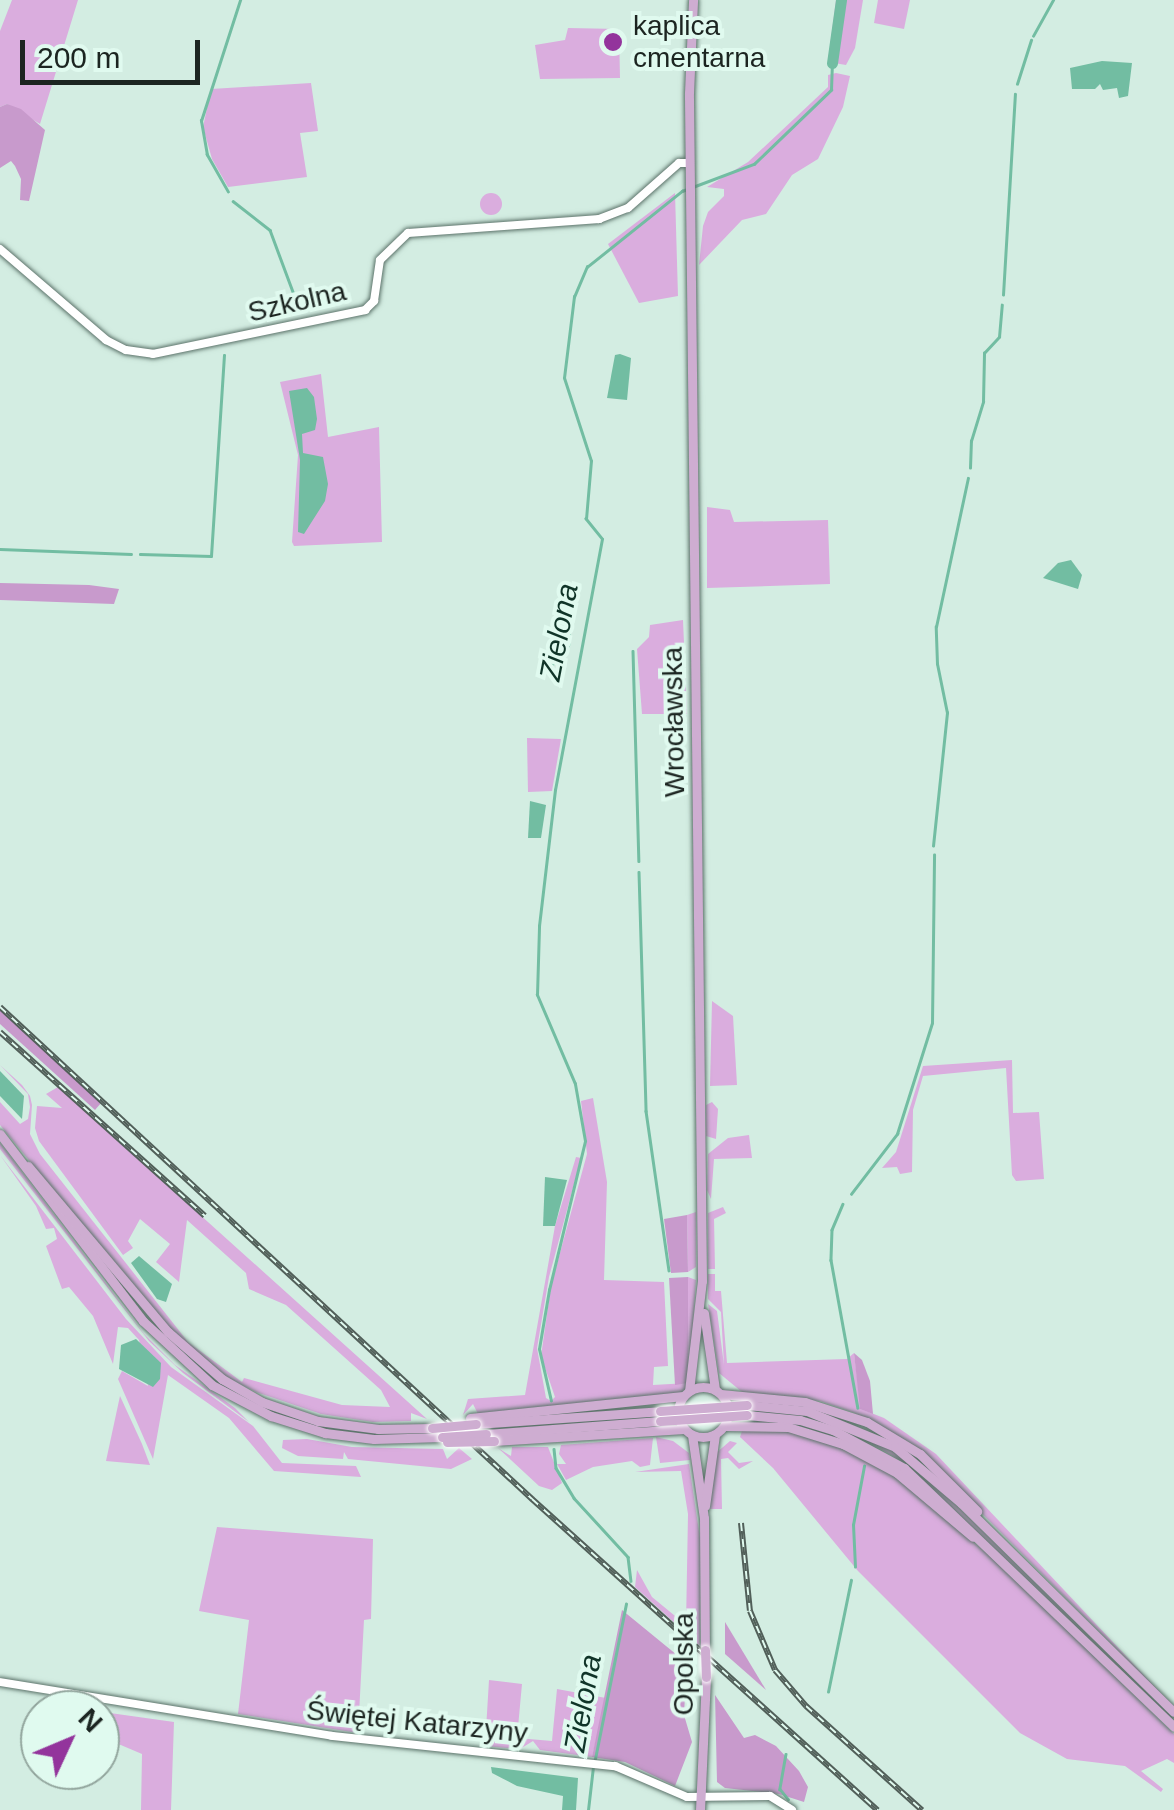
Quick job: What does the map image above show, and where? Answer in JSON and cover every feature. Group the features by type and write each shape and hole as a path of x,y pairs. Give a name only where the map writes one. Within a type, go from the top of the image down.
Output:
{"main road":[{"name":"Wrocławska","path":"693,0 689,129 702,1298"},
{"path":"0,1134 143,1321 205,1380 251,1407 315,1430 357,1438 688,1432 715,1435 724,1426 729,1409 718,1392 702,1298"},
{"path":"9,1146 168,1332 222,1380 262,1402 318,1422 378,1429 432,1428 445,1435"},
{"path":"688,1432 678,1413 686,1394 702,1298"},
{"path":"445,1435 473,1421 686,1394 718,1392 805,1402 867,1422 914,1449 946,1476 999,1539"},
{"path":"747,1410 800,1420 867,1444 920,1479 1174,1728"},
{"path":"473,1421 807,1411 876,1437 924,1470 999,1539 1174,1712"},
{"path":"490,1437 660,1416"},
{"path":"724,1426 788,1428 854,1448 896,1473 1007,1566"},
{"name":"Opolska","path":"688,1432 704,1518"},
{"name":"Opolska","path":"700,1810 706,1678 704,1518 715,1435"}],"street":[{"name":"Szkolna","path":"0,249 106,340 121,348 152,354 365,310 374,301 380,260 408,233 600,219 635,204 678,163 690,162"},
{"name":"Świętej Katarzyny","path":"0,1682 332,1736 605,1765 687,1797 770,1796 792,1810"}],"shaded area":[{"path":"12,0 78,0 40,124 7,104 0,107 0,31"},
{"path":"836,0 863,0 855,48 846,65 828,62"},
{"path":"878,0 910,0 904,29 874,23"},
{"path":"568,28 619,29 620,78 540,79 535,45 565,40"},
{"path":"1102,61 1132,63 1128,96 1119,98 1117,88 1103,90 1100,84 1095,89 1072,89 1070,68"},
{"path":"828,75 850,76 843,107 818,159 792,175 766,214 742,220 699,265 708,212 724,196 724,189 707,187 748,162 828,87"},
{"path":"311,83 318,131 300,133 307,177 228,187 212,159 203,127 211,89"},
{"path":"7,104 21,109 45,130 29,201 20,200 21,179 11,161 0,168 0,107"},
{"path":"491,193 499,196 499,212 491,215 483,212 480,204 483,196"},
{"path":"675,193 678,296 639,303 608,244"},
{"path":"615,355 631,358 627,400 607,398"},
{"path":"321,374 328,437 379,427 382,542 294,546 292,542 298,455 280,382"},
{"path":"307,388 314,397 317,419 315,430 302,434 303,453 323,457 328,484 325,501 304,534 298,532 300,460 289,391"},
{"path":"707,507 730,510 734,522 828,520 830,584 707,588"},
{"path":"1071,560 1082,575 1078,589 1043,578 1058,563"},
{"path":"0,583 119,589 114,604 0,600"},
{"path":"683,620 687,714 642,714 637,649 649,637 650,625"},
{"path":"564,633 571,633 571,644 563,663 551,666 549,660 558,655 555,644"},
{"path":"527,738 561,739 552,791 528,792"},
{"path":"530,801 546,805 541,838 528,838"},
{"path":"712,1001 733,1016 737,1085 710,1086"},
{"path":"0,1010 101,1103 95,1110 0,1024"},
{"path":"1012,1060 1013,1113 1039,1112 1044,1179 1016,1181 1012,1175 1006,1068 923,1076 913,1110 912,1172 900,1174 897,1167 882,1168 896,1152 923,1066"},
{"path":"0,1065 30,1096 32,1105 30,1134 40,1154 188,1342 242,1382 244,1378 342,1405 390,1407 381,1390 286,1305 249,1289 246,1273 187,1220 179,1282 156,1262 170,1244 140,1219 128,1241 133,1248 123,1255 39,1141 35,1128 37,1106 62,1108 46,1094 58,1087 427,1419 411,1413 411,1421 373,1422 321,1414 256,1392 218,1373 171,1333 0,1125 0,1102 20,1124 28,1119 30,1107 28,1094"},
{"path":"0,1071 24,1096 22,1119 0,1096"},
{"path":"593,1098 607,1182 604,1280 664,1282 668,1366 654,1367 653,1385 688,1383 688,1277 696,1280 689,1385 680,1394 478,1414 473,1404 463,1415 468,1399 525,1395 555,1226 576,1157 581,1158 549,1277 537,1348 546,1398 551,1401 555,1397 541,1356 551,1286 587,1154 581,1101"},
{"path":"712,1102 718,1109 716,1139 706,1136 706,1105"},
{"path":"749,1135 752,1158 714,1159 711,1199 707,1190 708,1154 728,1138"},
{"path":"0,1143 144,1334 175,1365 249,1422 183,1373 149,1341 0,1149"},
{"path":"0,1155 126,1319 171,1367 253,1426 282,1463 356,1466 361,1477 274,1471 229,1418 168,1375 153,1459 118,1379 122,1371 148,1386 139,1340 128,1328 118,1327 113,1364 93,1316 69,1287 62,1289 46,1246 57,1239 54,1228 46,1229 36,1206"},
{"path":"545,1177 567,1180 555,1226 543,1226"},
{"path":"723,1207 726,1213 714,1219 715,1269 708,1269 708,1213"},
{"path":"696,1212 696,1267 688,1272 687,1215"},
{"path":"687,1215 688,1272 671,1273 664,1219"},
{"path":"139,1256 172,1284 166,1302 157,1299 131,1263"},
{"path":"708,1274 715,1274 715,1291 721,1291 727,1363 847,1359 854,1353 861,1409 884,1418 936,1454 1174,1707 921,1452 855,1413 820,1401 742,1392 719,1373 708,1304 717,1311 724,1365 721,1312 708,1299"},
{"path":"688,1277 688,1383 675,1385 669,1278"},
{"path":"136,1339 161,1363 160,1379 153,1387 119,1369 121,1345"},
{"path":"854,1353 862,1360 870,1381 873,1414 860,1409"},
{"path":"120,1396 142,1444 150,1465 106,1461"},
{"path":"747,1409 822,1419 884,1445 904,1459 948,1497 1174,1720 905,1463 851,1432 807,1418"},
{"path":"743,1428 778,1429 838,1444 889,1471 998,1563 1174,1734 1174,1763 1167,1759 1141,1771 1163,1789 1161,1792 1125,1766 1067,1759 1020,1733 858,1571 773,1468 740,1437"},
{"path":"656,1437 673,1441 689,1453 690,1460 660,1463"},
{"path":"653,1438 650,1465 640,1467 632,1461 593,1467 566,1480 557,1464 566,1464 559,1454 561,1445"},
{"path":"307,1439 352,1447 443,1449 447,1459 459,1448 472,1459 451,1469 348,1459 344,1452 343,1459 298,1456 282,1448 283,1440"},
{"path":"730,1441 737,1443 728,1452 739,1463 753,1461 739,1469 728,1458 721,1459 722,1509 710,1509 715,1454"},
{"path":"512,1447 548,1447 562,1483 552,1490 539,1486 498,1448 511,1456"},
{"path":"689,1464 700,1538 700,1646 635,1587 637,1570 652,1597 686,1625 688,1514 681,1471 635,1472"},
{"path":"217,1527 373,1539 371,1619 364,1620 358,1733 238,1714 249,1620 199,1611"},
{"path":"622,1610 677,1655 686,1676 684,1715 692,1742 675,1786 625,1762 592,1757"},
{"path":"725,1622 766,1690 725,1654"},
{"path":"489,1680 522,1684 517,1738 552,1741 557,1689 606,1698 592,1757 540,1750 533,1741 520,1749 485,1746"},
{"path":"715,1695 744,1738 755,1735 776,1746 799,1771 808,1787 804,1802 779,1794 725,1788 717,1782"},
{"path":"120,1714 174,1722 171,1810 141,1810 142,1754 120,1745"},
{"path":"491,1767 578,1778 576,1810 562,1810 563,1796 517,1786 492,1773"}],"waterway":[{"path":"228,192 207,155 201,121 240,0"},
{"name":"Zielona","path":"832,63 841,0"},
{"path":"1033,36 1053,0"},
{"path":"1017,84 1031,40"},
{"name":"Zielona","path":"551,1401 539,1349 585,1141 575,1084 537,995 539,926 555,790 602,539 586,519 591,461 564,378 574,297 587,267 682,191 754,164 831,90 832,63"},
{"path":"1003,295 1015,94"},
{"path":"233,201 270,230 296,300"},
{"path":"970,468 971,441 983,402 984,353 999,337 1002,305"},
{"path":"140,554 211,556 224,355"},
{"path":"933,846 947,713 937,664 936,627 968,478"},
{"path":"0,549 131,554"},
{"path":"633,651 639,861"},
{"path":"851,1194 897,1134 932,1023 934,855"},
{"path":"639,872 646,1111 669,1270"},
{"path":"843,1204 832,1230 831,1260 858,1408"},
{"name":"Zielona","path":"554,1449 556,1468 574,1498 628,1557 631,1581"},
{"path":"855,1567 853,1525 864,1466"},
{"path":"828,1692 851,1580"},
{"name":"Zielona","path":"595,1759 626,1604"},
{"path":"786,1754 780,1789 788,1799"},
{"name":"Zielona","path":"588,1810 593,1767"}],"railway":[{"path":"0,1007 532,1499 878,1810"},
{"path":"0,1032 205,1216"},
{"path":"741,1523 750,1611 775,1670 806,1706 922,1810"}],"place":[{"name":"kaplica cmentarna","path":"613,42"}]}
